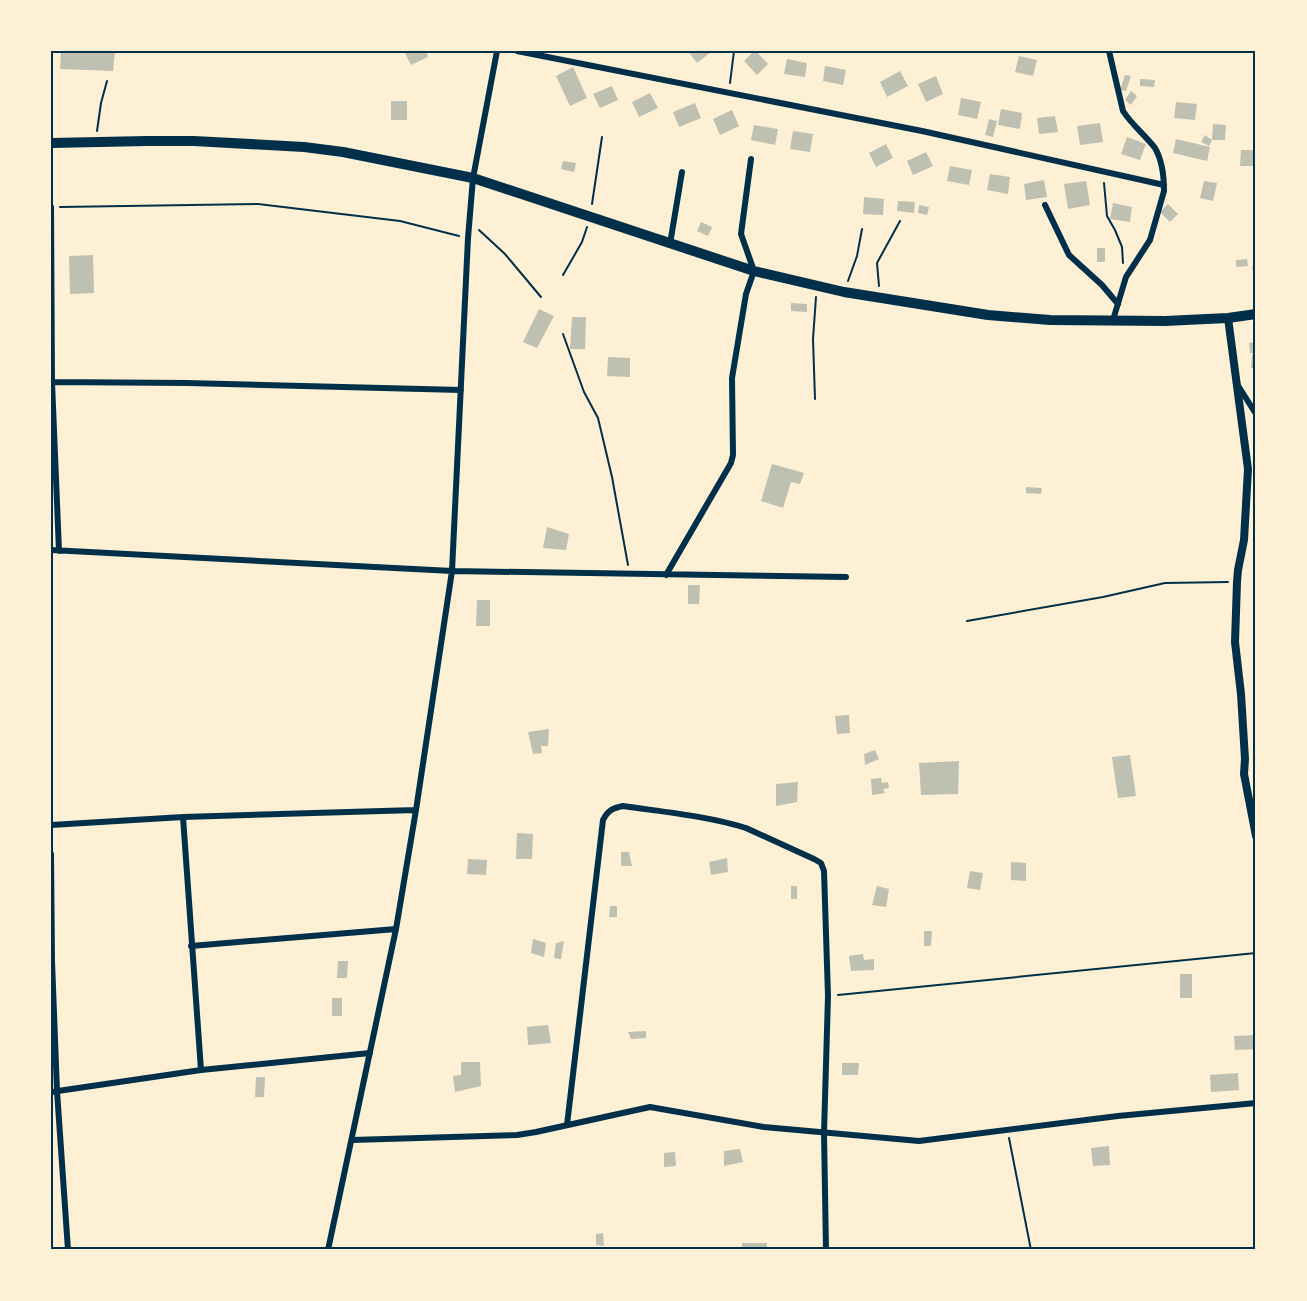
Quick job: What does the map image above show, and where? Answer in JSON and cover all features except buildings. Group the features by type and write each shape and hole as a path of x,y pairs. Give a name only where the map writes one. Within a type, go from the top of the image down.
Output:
{"main road":[{"path":"51,144 194,141 314,148 343,152 473,178 754,271 844,292 988,315 1045,320 1165,321 1228,318 1256,314"}],"street":[{"path":"328,1250 396,929 452,571 473,178 497,51"},
{"path":"517,51 922,131 1164,185"},
{"path":"1109,51 1123,111 1128,120 1155,149 1164,177 1164,191 1150,240 1126,278 1113,321"},
{"path":"666,574 731,463 733,455 732,378 746,294 754,271 741,234 751,159"},
{"path":"670,244 682,172"},
{"path":"1045,205 1069,255 1098,281 1118,304"},
{"path":"51,207 51,382 59,551"},
{"path":"1228,318 1248,469 1244,540 1237,582 1235,642 1241,694 1244,774 1256,836"},
{"path":"1236,381 1256,414"},
{"path":"51,382 460,390"},
{"path":"51,550 452,571 846,577"},
{"path":"567,1125 603,820 606,813 613,808 623,806 736,825 821,863 824,871 828,996 824,1133 826,1250"},
{"path":"51,825 183,817 416,810"},
{"path":"183,817 201,1070"},
{"path":"51,854 54,1091 68,1250"},
{"path":"191,946 396,929"},
{"path":"54,1091 201,1070 370,1053"},
{"path":"352,1140 516,1135 650,1107 756,1126 920,1141 1118,1116 1256,1103"}],"path":[{"path":"729,92 734,51"},
{"path":"95,142 107,81"},
{"path":"1102,172 1107,216 1122,247 1126,278"},
{"path":"51,207 258,204 400,221 468,238"},
{"path":"880,298 877,263 900,221"},
{"path":"470,222 505,254 541,297"},
{"path":"844,292 857,256 862,229"},
{"path":"815,399 813,339 817,286"},
{"path":"563,334 584,392 598,418 612,477 630,574"},
{"path":"967,621 1103,597 1165,583 1237,582"},
{"path":"828,996 1256,952"},
{"path":"1008,1130 1031,1250"}]}
